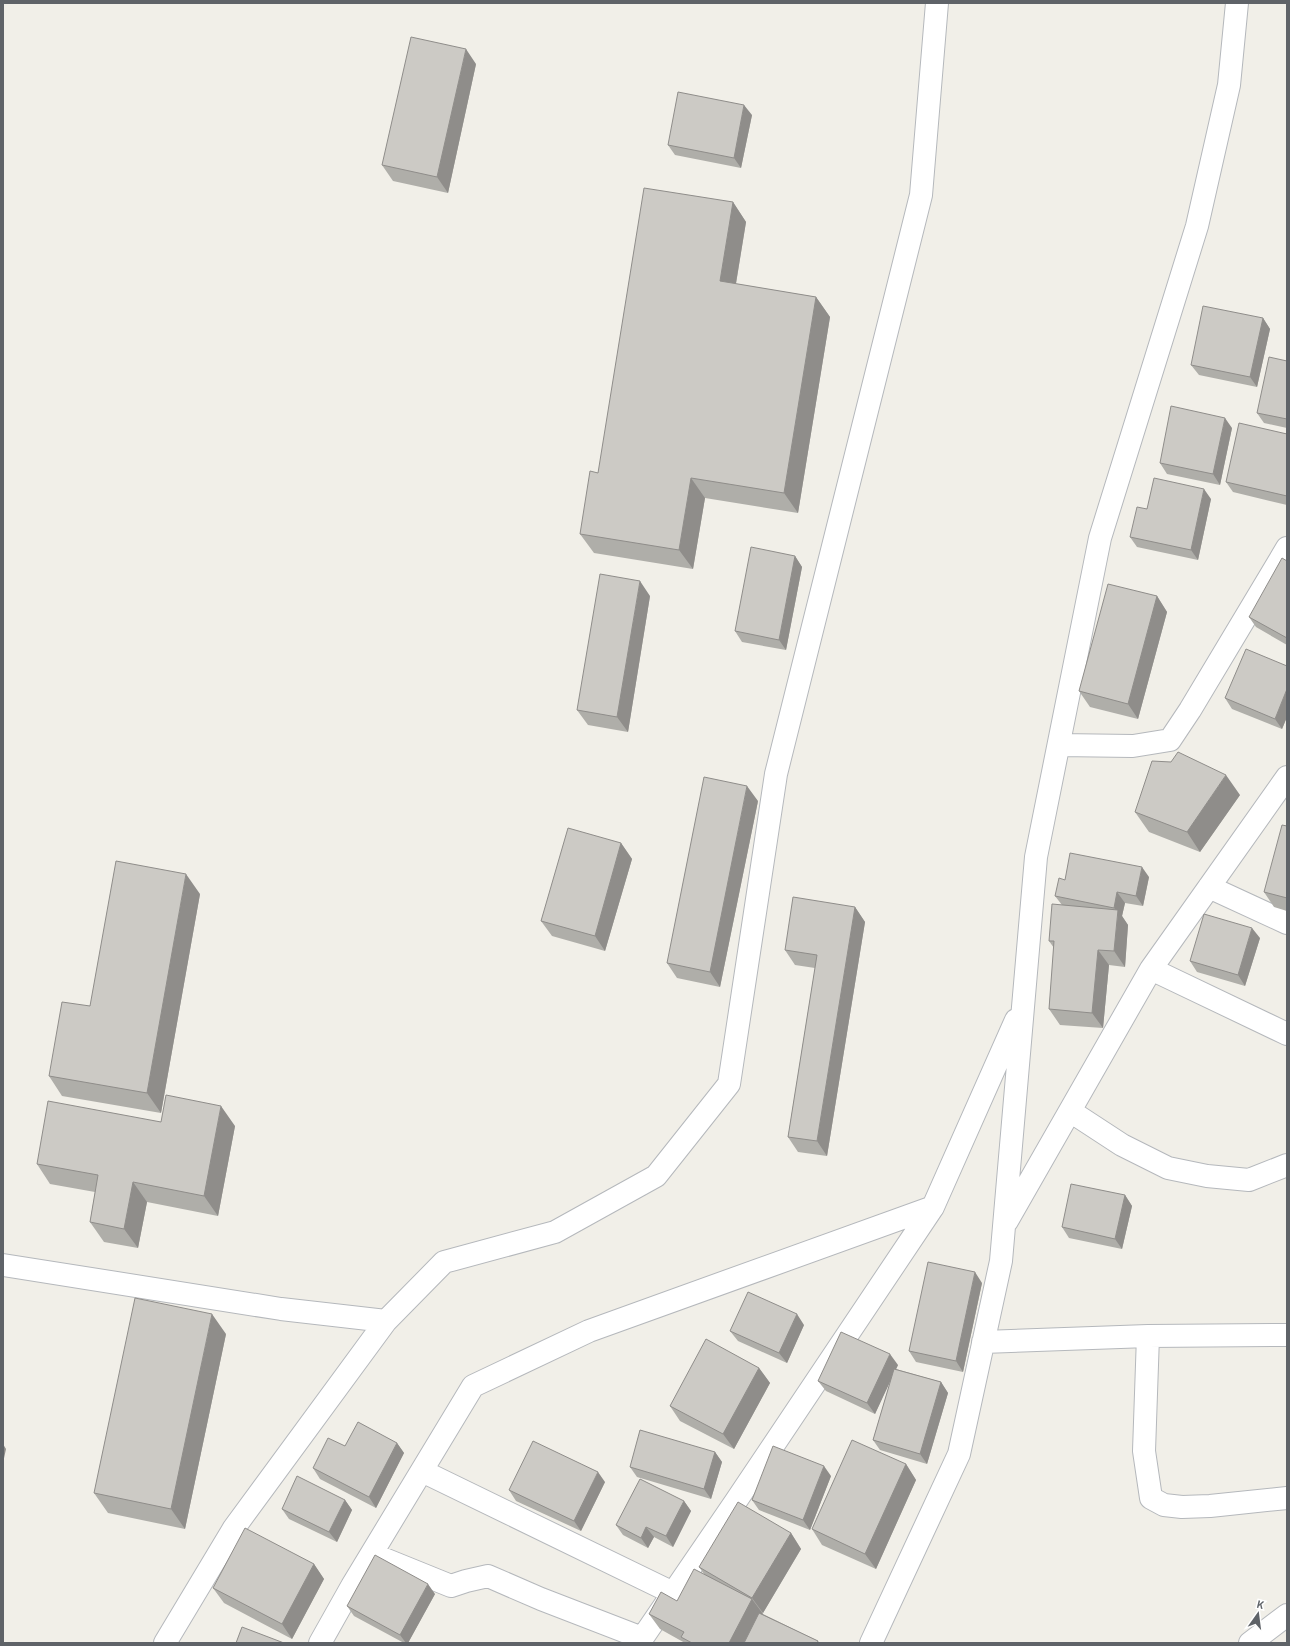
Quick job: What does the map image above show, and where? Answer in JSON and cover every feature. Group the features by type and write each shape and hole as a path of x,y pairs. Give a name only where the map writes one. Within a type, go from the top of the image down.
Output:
{"street":[{"path":"166,1643 234,1528 386,1321 444,1262 555,1232 656,1176 729,1084 776,774 921,195 936,3"},
{"path":"871,1643 959,1454 1001,1261 1036,857 1100,538 1197,226 1229,85 1237,3"},
{"path":"1059,745 1132,746 1170,740 1190,710 1287,548"},
{"path":"1003,1228 1151,969 1287,777"},
{"path":"1209,887 1287,923"},
{"path":"1151,969 1287,1034"},
{"path":"372,1554 451,1586 488,1576 640,1641 933,1208 1023,1004"},
{"path":"1070,1111 1122,1145 1168,1168 1207,1176 1249,1180 1287,1165"},
{"path":"320,1643 473,1386 588,1331 933,1208"},
{"path":"3,1266 281,1309 386,1321"},
{"path":"983,1342 1148,1336 1287,1334"},
{"path":"1148,1336 1144,1451 1151,1498 1164,1505 1182,1507 1210,1506 1287,1498"},
{"path":"422,1471 673,1593"},
{"path":"1250,1643 1287,1615"}],"building":[{"path":"411,37 466,49 437,177 382,165"},
{"path":"678,92 744,105 734,158 668,145"},
{"path":"644,188 733,202 720,281 816,297 784,493 691,478 679,550 580,534 590,471 598,473"},
{"path":"1203,306 1263,318 1250,377 1191,365"},
{"path":"1269,357 1287,361 1287,419 1257,413"},
{"path":"1171,406 1225,418 1213,474 1160,463"},
{"path":"1239,423 1287,434 1287,496 1226,482"},
{"path":"1154,478 1204,489 1191,550 1130,537 1137,507 1147,509"},
{"path":"751,547 795,556 779,640 735,631"},
{"path":"1282,558 1287,561 1287,638 1249,617"},
{"path":"600,574 640,581 617,717 577,710"},
{"path":"1108,584 1157,596 1128,704 1079,691"},
{"path":"1246,649 1287,666 1287,689 1275,719 1225,698"},
{"path":"1178,752 1226,775 1187,832 1135,812 1152,761 1171,762"},
{"path":"704,777 747,786 710,972 667,963"},
{"path":"1282,825 1287,826 1287,898 1264,892"},
{"path":"568,828 621,843 595,936 541,921"},
{"path":"1070,853 1142,867 1136,896 1117,892 1114,908 1055,896 1059,878 1065,880"},
{"path":"116,861 186,874 147,1093 49,1076 62,1002 90,1006"},
{"path":"793,897 855,907 817,1141 788,1137 817,955 785,950"},
{"path":"1052,904 1118,910 1114,951 1098,950 1092,1013 1049,1009 1054,941 1049,941"},
{"path":"1204,914 1252,928 1238,975 1190,961"},
{"path":"166,1095 221,1106 204,1196 133,1182 124,1229 90,1222 98,1175 37,1164 48,1101 161,1122"},
{"path":"1071,1184 1125,1195 1115,1239 1062,1227"},
{"path":"928,1262 975,1272 956,1361 909,1351"},
{"path":"748,1292 797,1314 779,1353 730,1331"},
{"path":"135,1298 212,1314 171,1509 94,1493"},
{"path":"841,1332 890,1354 867,1403 818,1381"},
{"path":"706,1339 759,1368 723,1434 670,1406"},
{"path":"894,1369 941,1382 920,1454 873,1440"},
{"path":"358,1422 397,1443 369,1497 313,1468 328,1438 345,1446"},
{"path":"640,1430 715,1452 704,1489 630,1467"},
{"path":"852,1440 906,1464 865,1554 812,1529"},
{"path":"533,1441 598,1472 574,1521 509,1490"},
{"path":"773,1446 824,1466 803,1520 752,1500"},
{"path":"297,1476 345,1500 329,1532 282,1509"},
{"path":"640,1479 684,1501 666,1536 646,1527 641,1538 616,1525"},
{"path":"738,1502 791,1533 752,1598 699,1567"},
{"path":"245,1528 314,1564 282,1624 213,1588"},
{"path":"375,1555 428,1584 400,1635 347,1606"},
{"path":"694,1569 752,1599 729,1643 692,1643 681,1637 684,1632 649,1614 661,1592 677,1601"},
{"path":"759,1613 818,1641 817,1643 744,1643"},
{"path":"242,1627 284,1643 236,1643"}]}
